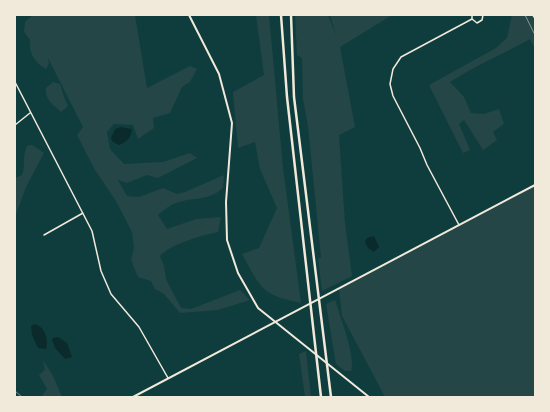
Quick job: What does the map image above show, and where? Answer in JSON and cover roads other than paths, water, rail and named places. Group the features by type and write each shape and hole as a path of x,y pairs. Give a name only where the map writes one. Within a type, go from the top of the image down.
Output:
{"highway":[{"path":"281,15 287,97 321,397"},
{"path":"291,15 294,97 331,397"}],"main road":[{"path":"189,15 220,74 232,123 226,202 227,240 238,273 258,308 300,344 343,375 369,397"},
{"path":"133,397 273,322 333,293 535,185"}],"street":[{"path":"472,15 472,20"},
{"path":"459,225 393,96 390,84 393,69 401,57 472,20 479,22 482,20 482,15"},
{"path":"15,82 92,231 101,271 111,294 119,306 139,327 168,378"},
{"path":"15,125 30,112"},
{"path":"44,235 83,213"}],"lane":[{"path":"15,391 22,397"}]}
